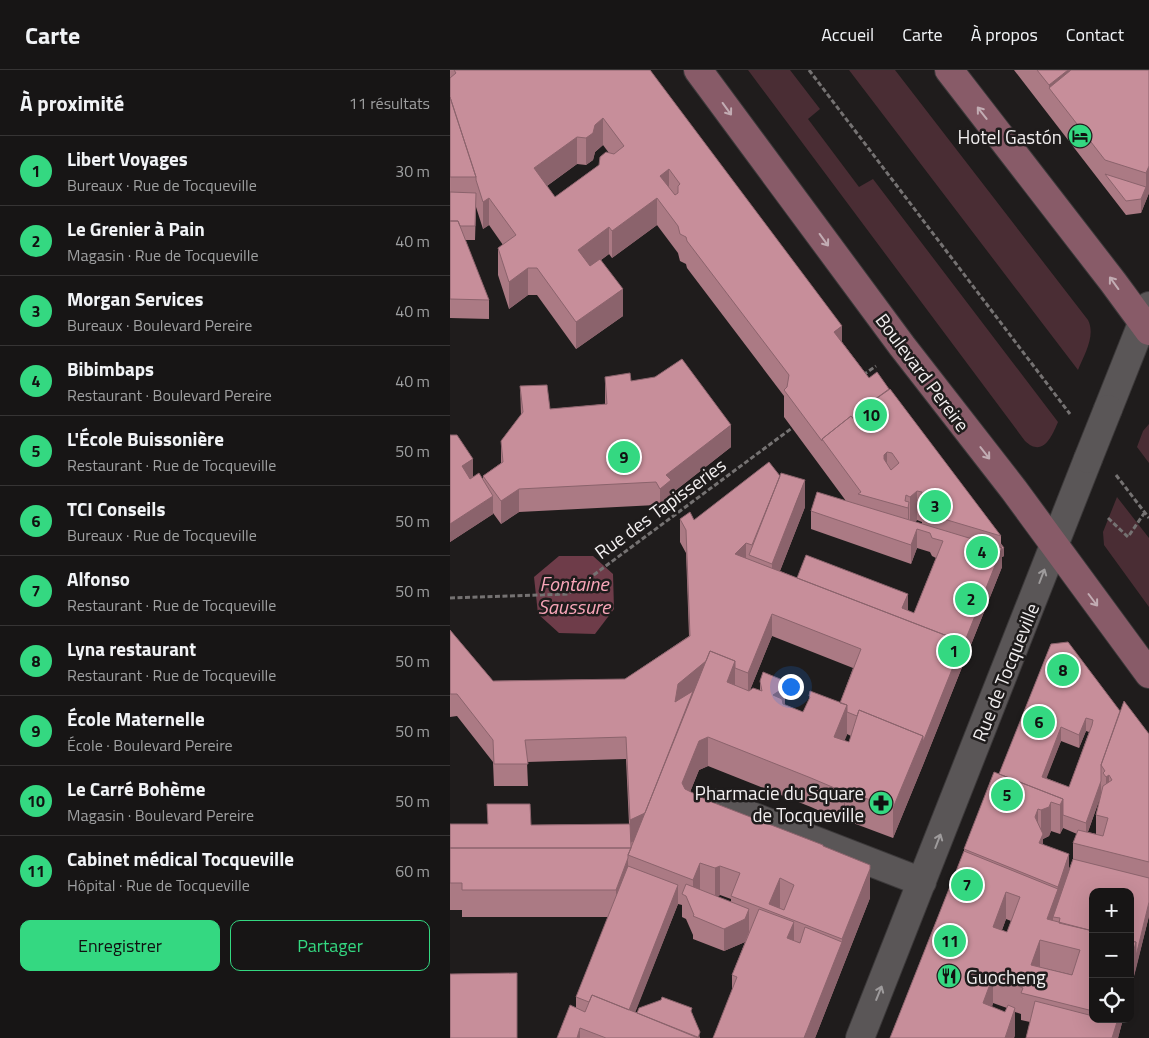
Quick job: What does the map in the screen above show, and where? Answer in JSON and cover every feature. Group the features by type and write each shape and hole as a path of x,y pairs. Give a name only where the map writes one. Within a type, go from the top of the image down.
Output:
{"main road":[{"name":"Boulevard Pereire","path":"698,70 902,346 1014,490 1149,674"},
{"path":"949,70 1114,282 1147,320"}],"street":[{"name":"Rue de Tocqueville","path":"860,1038 1054,546 1099,463 1108,409 1147,320"},
{"path":"718,803 922,882"}],"path":[{"path":"809,70 1076,422"},
{"name":"Rue des Tapisseries","path":"450,598 568,594 792,428"},
{"path":"1099,463 1149,518"},
{"path":"1108,518 1128,537 1145,512"}],"shaded area":[{"path":"748,70 790,70 820,109 808,119 859,187 873,179 1058,422 1046,443 1037,447 1031,446 1025,441"},
{"path":"849,70 895,70 1088,320 1091,332 1090,339 1078,370"},
{"path":"1149,424 1149,463 1137,447 1143,431"},
{"path":"1117,497 1149,538 1149,607 1104,545 1103,532"}],"water":[{"name":"Fontaine Saussure","path":"559,556 593,556 613,574 614,609 595,634 559,633 538,614 534,577"}],"building":[{"path":"454,70 650,70 842,326 834,332 869,378 877,372 889,389 860,410 860,413 853,418 851,416 822,439 822,441 784,390 787,387 789,375 687,241 686,237 680,234 678,226 657,198 612,231 609,227 578,250 590,266 600,259 623,289 576,322 537,268 528,268 509,282 498,248 516,235 489,198 483,202 450,97 450,78 456,73","holes":["603,118 624,146 614,154 606,152 600,157 599,165 555,197 534,168 577,137 586,138 593,133 595,125","669,169 680,184 678,186 678,193 675,195 660,176"]},
{"path":"1037,70 1068,70 1049,85"},
{"path":"1071,70 1149,70 1149,166 1146,173 1105,160 1049,88"},
{"path":"450,97 476,177 450,177"},
{"path":"1105,174 1146,187 1141,199 1126,201"},
{"path":"450,192 476,193 475,226 460,226 458,221 450,221"},
{"path":"450,221 458,221 489,300 450,299"},
{"path":"682,359 731,425 666,475 671,480 660,489 656,482 519,489 501,501 483,476 503,462 501,441 523,412 520,386 547,385 550,409 607,404 605,377 630,373 631,381 655,377"},
{"path":"890,389 1001,536 927,514 931,502 925,501 922,497 922,492 917,491 910,497 906,495 905,501 909,502 908,508 858,494 861,492 822,439 851,416 863,431 870,425 860,410","holes":["887,452 892,453 899,463 891,470 884,459 884,455"]},
{"path":"450,435 457,435 473,459 462,466 470,479 479,473 493,496 450,524"},
{"path":"769,462 780,476 752,545 746,543 735,554 963,642 923,742 923,736 859,710 857,716 847,712 847,705 840,703 861,649 772,614 748,673 735,668 735,661 710,651 706,661 678,684 675,702 693,691 645,813 630,820 626,737 525,740 528,764 494,764 493,740 457,694 450,694 450,630 493,681 625,679 690,636 686,530 680,519 690,512 694,520"},
{"path":"781,473 805,480 772,564 749,555"},
{"path":"817,492 1002,548 963,646 963,642 797,578 806,555 908,594 902,608 914,613 943,541 932,538 930,533 917,529 911,545 811,511"},
{"path":"1068,642 1120,711 1101,765 1101,781 1086,823 1063,815 1063,799 999,774 1051,644","holes":["1086,718 1093,720 1069,787 1042,777 1061,727 1079,735"]},
{"path":"710,651 735,661 727,682 749,691 753,688 762,691 760,681 763,672 785,681 782,689 773,695 782,699 783,704 803,712 810,697 810,691 847,705 834,737 849,742 859,710 923,736 893,808 844,792 708,737 699,741 682,783 685,789 709,801 870,865 842,939 731,896 740,873 720,866 715,868 700,863 693,880 628,855","holes":["780,878 794,885 784,910 769,904"]},
{"path":"1124,701 1149,734 1149,862 1073,843 1078,830 1103,836 1108,818 1096,815 1103,786 1112,780 1109,775 1106,777 1103,773 1105,771 1101,765"},
{"path":"994,772 1063,799 1060,805 1051,802 1049,807 1041,810 1038,809 1035,817 1043,834 1039,843 1069,854 1058,887 964,849"},
{"path":"487,804 530,804 531,825 630,824 631,848 450,848 450,824 488,824"},
{"path":"450,848 631,848 616,890 462,890 462,883 450,883"},
{"path":"964,851 1058,889 1047,919 1089,930 1089,1010 1021,993 1023,988 993,976 983,1003 1005,1012 1008,1005 1015,1008 1005,1038 890,1038","holes":["1006,892 1020,897 1007,932 993,927","1040,940 1080,950 1072,975 1031,965"]},
{"path":"1073,859 1149,878 1149,902 1136,956 1136,942 1134,942 1134,888 1089,888 1089,930 1059,923 1060,918 1053,917"},
{"path":"628,866 678,885 629,1010 592,995 589,1002 576,997"},
{"path":"686,884 749,909 745,919 724,929 693,916 686,896 682,894"},
{"path":"759,909 794,922 787,938 800,943 805,927 842,942 804,1038 713,1038 737,977 732,975"},
{"path":"517,973 517,1038 450,1038 450,974"},
{"path":"592,995 700,1038 606,1038 580,1028 577,1038 557,1038 570,1005 585,1012"},
{"path":"662,997 692,1008 691,1011 700,1032 698,1038 637,1013 639,1008 661,1000"},
{"path":"1035,1001 1089,1015 1089,1023 1117,1023 1112,1038 1026,1038"}],"place":[{"name":"Hotel Gastón","path":"1080,136"},
{"name":"Le Carré Bohème","path":"871,415"},
{"name":"École Maternelle","path":"624,457"},
{"name":"Morgan Services","path":"935,506"},
{"name":"Bibimbaps","path":"982,552"},
{"name":"Le Grenier à Pain","path":"971,599"},
{"name":"Libert Voyages","path":"954,651"},
{"name":"Lyna restaurant","path":"1063,670"},
{"name":"TCI Conseils","path":"1039,722"},
{"name":"L'École Buissonière","path":"1007,795"},
{"name":"Pharmacie du Square de Tocqueville","path":"881,803"},
{"name":"Alfonso","path":"967,885"},
{"name":"Cabinet médical Tocqueville","path":"950,941"},
{"name":"Guocheng","path":"949,976"}]}
